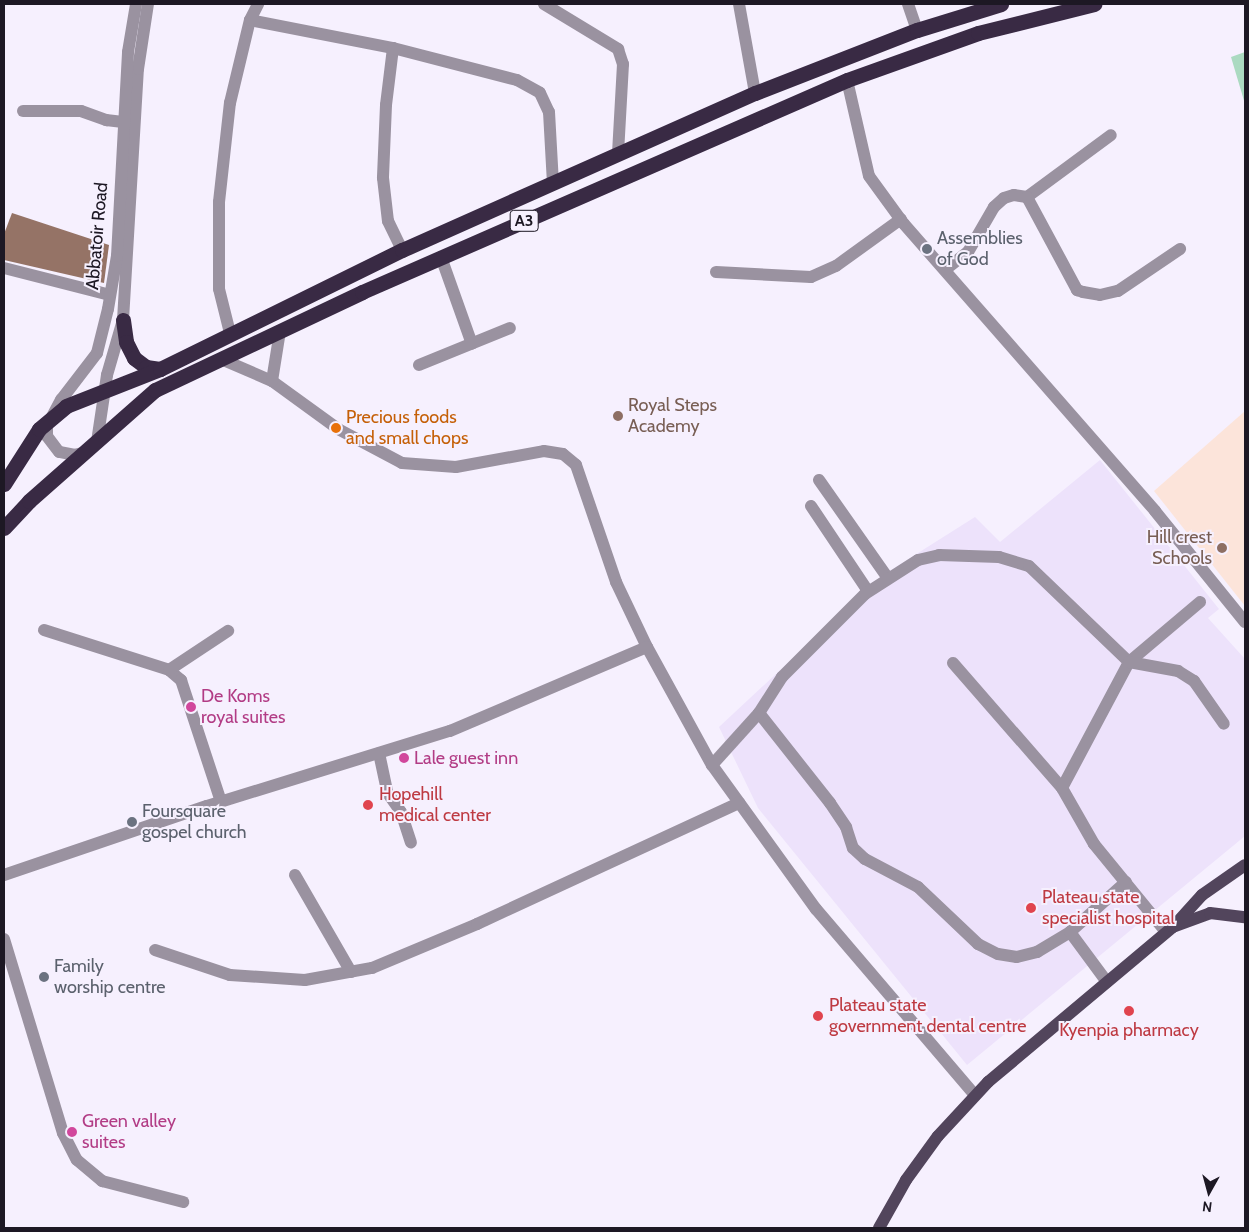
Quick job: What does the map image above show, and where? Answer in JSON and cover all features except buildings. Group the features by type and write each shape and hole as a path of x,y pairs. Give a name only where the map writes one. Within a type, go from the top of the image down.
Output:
{"highway":[{"name":"A3","path":"4,484 48,419 66,406 104,393 160,369 402,250 754,92 917,30 1001,4"},
{"name":"A3","path":"4,528 29,501 155,390 442,257 847,80 978,33 1094,4"},
{"path":"491,210 503,218 499,232"},
{"path":"123,320 126,342 134,358 146,367 160,369"}],"main road":[{"path":"880,1228 906,1180 938,1136 975,1095 1169,930 1202,895 1245,865"},
{"path":"1169,930 1210,914 1245,917"}],"street":[{"name":"Abbatoir Road","path":"48,419 96,353 110,295 117,256 128,52 136,4"},
{"name":"Abbatoir Road","path":"97,442 104,393 123,320 138,69 148,4"},
{"path":"230,334 219,289 219,202 230,103 250,20 258,4"},
{"path":"544,4 618,49 623,64 618,154"},
{"path":"739,4 754,92"},
{"path":"908,4 917,30"},
{"path":"250,20 393,48 518,80 540,93 549,112 553,183"},
{"path":"393,48 386,105 383,178 388,221 402,250"},
{"path":"847,80 869,176 901,219 1155,512 1245,622"},
{"path":"23,111 81,111 106,120 123,122"},
{"path":"946,270 968,252 994,207 1004,198 1027,197 1111,136"},
{"path":"1027,197 1077,290 1100,295 1118,291 1180,249"},
{"path":"716,272 811,277 836,266 901,219"},
{"path":"442,257 472,344"},
{"path":"4,268 110,295"},
{"path":"418,365 510,328"},
{"path":"272,381 280,331"},
{"path":"221,359 272,381 338,429 402,463 456,467 544,451 563,454 576,465 616,582 647,647 712,765 816,910 975,1095"},
{"path":"48,419 47,436 58,452 75,455 86,452"},
{"path":"819,480 888,578"},
{"path":"811,506 868,591"},
{"path":"712,765 759,713 782,677 868,591 918,560 939,555 1014,560 1029,566 1129,662 1178,671 1194,681 1224,724"},
{"path":"1062,788 1129,662 1200,602"},
{"path":"44,630 169,670 180,680 221,802"},
{"path":"169,670 228,631"},
{"path":"4,875 221,802 450,731 647,647"},
{"path":"953,663 1062,788 1094,844 1169,930"},
{"path":"759,713 830,803 846,827 853,848 865,859 918,887 978,944 998,954 1017,957 1037,952 1070,932 1126,882"},
{"path":"379,753 387,792 401,812 411,842"},
{"path":"155,950 230,976 306,980 372,968 477,924 739,802"},
{"path":"295,875 351,972"},
{"path":"1070,932 1107,982"},
{"path":"4,940 60,1124 77,1160 102,1181 183,1202"}],"shaded area":[{"name":"Hill crest Schools","path":"1245,411 1245,606 1154,491"},
{"path":"1100,460 1219,609 1208,618 1245,659 1245,836 967,1065 758,808 719,727 880,577 975,517 1000,542"}],"green space":[{"path":"1245,52 1245,104 1231,57"}],"place":[{"name":"Assemblies of God","path":"927,249"},
{"name":"Royal Steps Academy","path":"618,416"},
{"name":"Precious foods and small chops","path":"336,428"},
{"name":"Hill crest Schools","path":"1222,548"},
{"name":"De Koms royal suites","path":"191,707"},
{"name":"Lale guest inn","path":"404,758"},
{"name":"Hopehill medical center","path":"368,805"},
{"name":"Foursquare gospel church","path":"132,822"},
{"name":"Plateau state specialist hospital","path":"1031,908"},
{"name":"Family worship centre","path":"44,977"},
{"name":"Kyenpia pharmacy","path":"1129,1011"},
{"name":"Plateau state government dental centre","path":"818,1016"},
{"name":"Green valley suites","path":"72,1132"}]}
